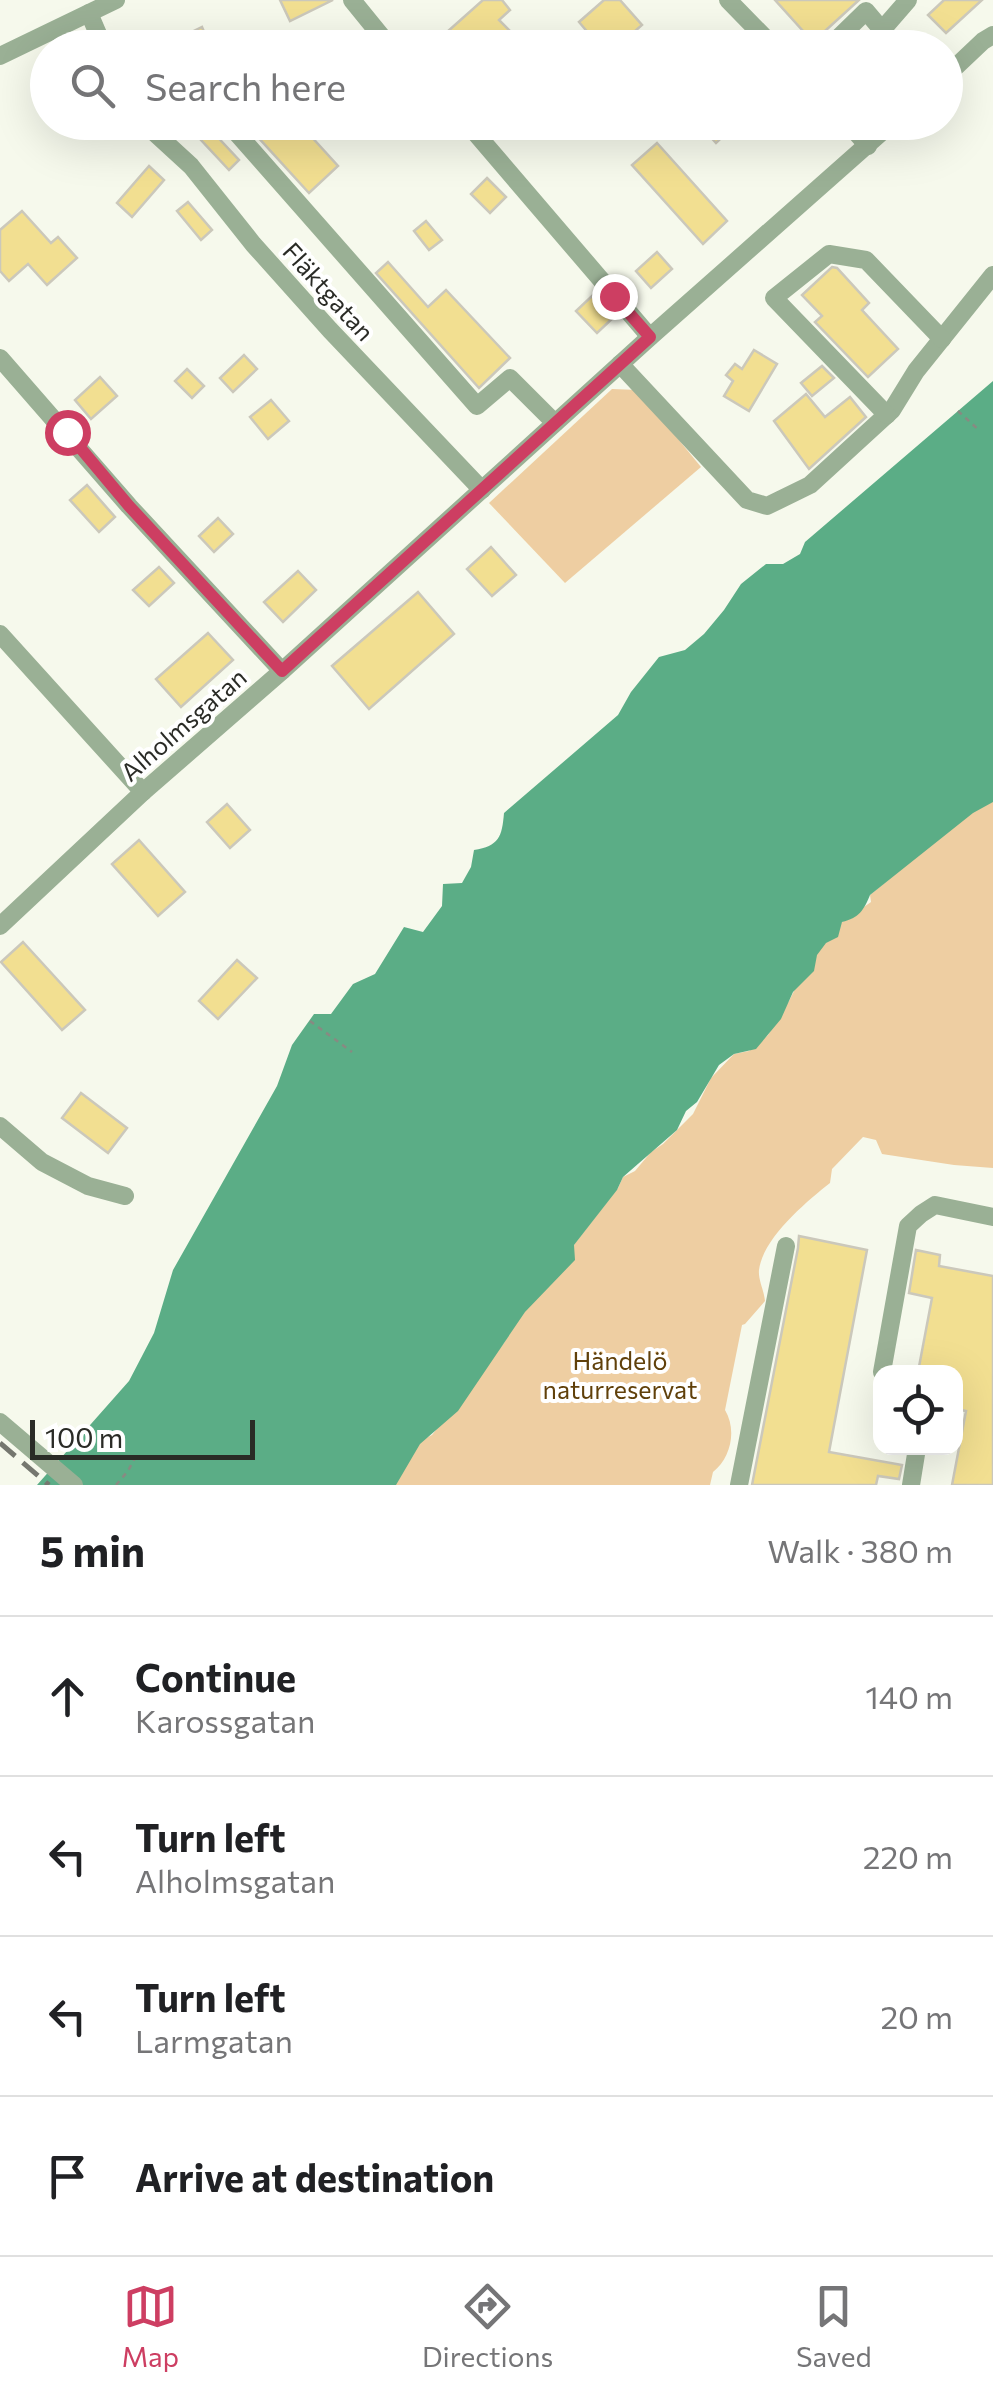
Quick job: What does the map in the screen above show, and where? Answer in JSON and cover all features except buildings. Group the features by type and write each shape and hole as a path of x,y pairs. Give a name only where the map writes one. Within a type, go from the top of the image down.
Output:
{"street":[{"path":"53,30 116,0"},
{"path":"352,0 376,30"},
{"path":"728,0 757,30"},
{"path":"846,30 866,11 882,30 908,0"},
{"path":"88,13 96,30"},
{"path":"963,60 993,35"},
{"path":"0,56 30,41"},
{"name":"Fläktgatan","path":"163,140 191,166 266,258 482,490"},
{"path":"243,140 477,406 510,378 555,423"},
{"path":"481,140 650,337"},
{"path":"863,140 868,146"},
{"name":"Alholmsgatan","path":"0,926 650,337 874,140"},
{"path":"887,415 774,298 829,254 866,260 942,338"},
{"path":"620,364 747,500 768,506 810,485 887,415 916,371 993,275"},
{"path":"0,358 129,506 282,671"},
{"path":"0,634 144,792"},
{"path":"0,1126 42,1162 88,1186 125,1196"},
{"path":"883,1365 908,1226 936,1206 993,1217"},
{"path":"739,1485 786,1246"},
{"path":"0,1422 74,1485"},
{"path":"911,1485 917,1455"}],"path":[{"path":"958,411 980,431"},
{"path":"310,1021 352,1052"},
{"path":"116,1485 136,1454"}],"green space":[{"path":"612,389 638,390 701,467 565,583 489,503"},
{"name":"Händelö naturreservat","path":"993,792 993,1168 882,1154 876,1140 863,1137 832,1169 830,1183 777,1233 762,1258 759,1274 765,1301 742,1325 725,1410 731,1426 730,1443 710,1485 392,1485 416,1443 432,1435 504,1343 527,1305 623,1177 635,1171 693,1114 711,1078 734,1054 749,1051 768,1035 828,932 871,902 870,895"}],"shaded area":[{"path":"993,381 993,802 973,813 870,895 857,916 842,922 838,937 826,943 817,955 814,971 793,992 781,1019 756,1049 734,1054 719,1065 677,1130 623,1177 574,1245 575,1260 525,1312 458,1411 420,1444 396,1485 37,1485 129,1381 154,1333 173,1270 277,1086 292,1045 314,1014 331,1014 353,984 375,974 404,927 423,932 442,906 443,884 462,883 474,850 498,839 504,813 618,715 659,657 685,650 704,634 741,584 766,564 783,564 800,554 805,542"}],"railway":[{"path":"0,1443 49,1485"}],"route":[{"path":"67,432 129,506 282,671 650,337 614,296"}]}
